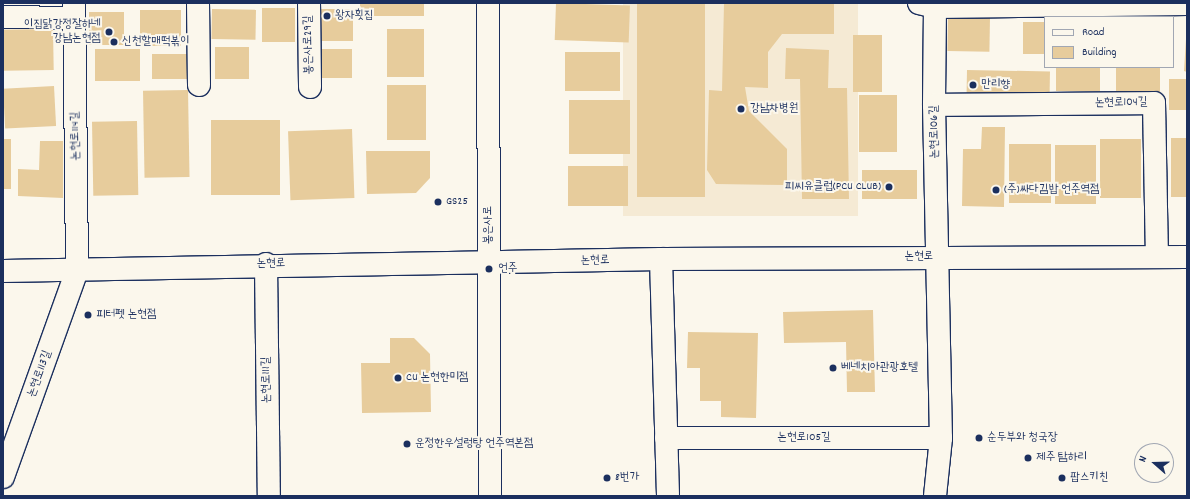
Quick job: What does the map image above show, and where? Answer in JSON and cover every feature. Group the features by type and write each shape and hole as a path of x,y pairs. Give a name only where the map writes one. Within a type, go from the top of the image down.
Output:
{"street":[{"path":"198,3 199,85"},
{"name":"봉은사로29길","path":"309,3 310,87"},
{"name":"봉은사로","path":"488,3 490,496"},
{"path":"927,5 1187,4"},
{"name":"논현로106길","path":"927,5 934,105 938,257"},
{"path":"3,17 74,10"},
{"name":"논현로114길","path":"74,10 77,270"},
{"name":"논현로104길","path":"934,105 1154,102 1158,256"},
{"name":"논현로","path":"3,271 266,264 489,263 661,259 1187,256"},
{"path":"935,496 941,438 938,257"},
{"path":"661,259 668,496"},
{"name":"논현로111길","path":"266,264 269,496"},
{"name":"논현로113길","path":"3,477 77,270"},
{"name":"논현로105길","path":"666,438 941,438"}],"shaded area":[{"name":"강남차병원","path":"623,3 858,3 858,216 623,216"}],"building":[{"path":"360,3 424,3 424,16 360,16"},
{"path":"556,3 630,6 629,43 555,40"},
{"path":"637,3 705,3 705,197 637,197"},
{"path":"724,3 834,3 834,34 782,34 768,52 768,88 745,87 749,111 787,149 787,185 716,184 707,170 709,90 722,91"},
{"path":"262,8 295,8 295,42 262,42"},
{"path":"212,9 256,10 255,40 211,39"},
{"path":"318,9 353,9 353,41 318,41"},
{"path":"140,10 181,10 181,46 140,46"},
{"path":"89,12 124,12 124,45 89,45"},
{"path":"948,17 990,18 989,52 947,51"},
{"path":"1023,22 1044,22 1044,54 1023,54"},
{"path":"53,29 54,70 4,71 3,30"},
{"path":"387,29 424,29 424,77 387,77"},
{"path":"853,35 882,35 882,92 853,92"},
{"path":"1187,39 1187,72 1184,71"},
{"path":"215,47 249,47 249,79 215,79"},
{"path":"786,48 829,50 828,88 847,88 849,199 802,199 800,79 785,79"},
{"path":"95,49 140,49 140,81 95,81"},
{"path":"320,49 352,49 352,78 320,78"},
{"path":"565,52 620,52 620,91 565,91"},
{"path":"152,54 189,54 189,79 152,79"},
{"path":"1056,68 1100,68 1100,91 1056,91"},
{"path":"1116,68 1160,68 1160,93 1116,93"},
{"path":"967,70 1050,71 1050,97 967,96"},
{"path":"1169,79 1187,79 1187,110 1169,110"},
{"path":"387,85 426,85 426,140 387,140"},
{"path":"54,86 56,126 5,129 3,89"},
{"path":"188,90 190,177 145,178 143,91"},
{"path":"859,95 897,95 897,152 859,152"},
{"path":"569,100 630,100 630,154 569,154"},
{"path":"211,120 280,120 280,195 211,195"},
{"path":"137,121 138,195 93,196 92,122"},
{"path":"982,127 1005,127 1004,207 962,206 963,149 981,149"},
{"path":"352,129 354,198 290,200 288,131"},
{"path":"1171,138 1187,138 1187,197 1171,197"},
{"path":"3,139 11,139 11,189 3,189"},
{"path":"1100,139 1141,139 1141,198 1100,198"},
{"path":"40,141 63,141 63,198 18,196 18,169 39,170"},
{"path":"1009,144 1051,144 1051,203 1009,203"},
{"path":"1055,145 1096,145 1096,204 1055,204"},
{"path":"366,151 430,151 430,178 416,193 367,194"},
{"path":"568,166 628,166 628,206 568,206"},
{"path":"862,170 917,170 917,199 862,199"},
{"path":"873,310 875,392 847,392 846,342 784,343 783,312"},
{"path":"688,332 758,333 756,418 721,417 721,401 700,401 700,368 687,368"},
{"path":"390,338 414,338 430,354 431,412 362,413 361,363 390,363"}],"place":[{"name":"왕자횟집","path":"327,16"},
{"name":"이집닭강정잘하네 강남논현점","path":"109,32"},
{"name":"신천할매떡볶이","path":"114,42"},
{"name":"만리향","path":"973,85"},
{"name":"강남차병원","path":"741,109"},
{"name":"피씨유클럽(PCU CLUB)","path":"889,187"},
{"name":"(주)싸다김밥 언주역점","path":"996,190"},
{"name":"GS25","path":"438,202"},
{"name":"언주","path":"489,269"},
{"name":"피터펫 논현점","path":"88,315"},
{"name":"베네치아관광호텔","path":"833,368"},
{"name":"CU 논현한미점","path":"398,378"},
{"name":"순두부와 청국장","path":"979,438"},
{"name":"운정한우설렁탕 언주역본점","path":"407,444"},
{"name":"제주 탐하리","path":"1028,458"},
{"name":"8번가","path":"607,478"},
{"name":"팝스키친","path":"1062,478"}]}
